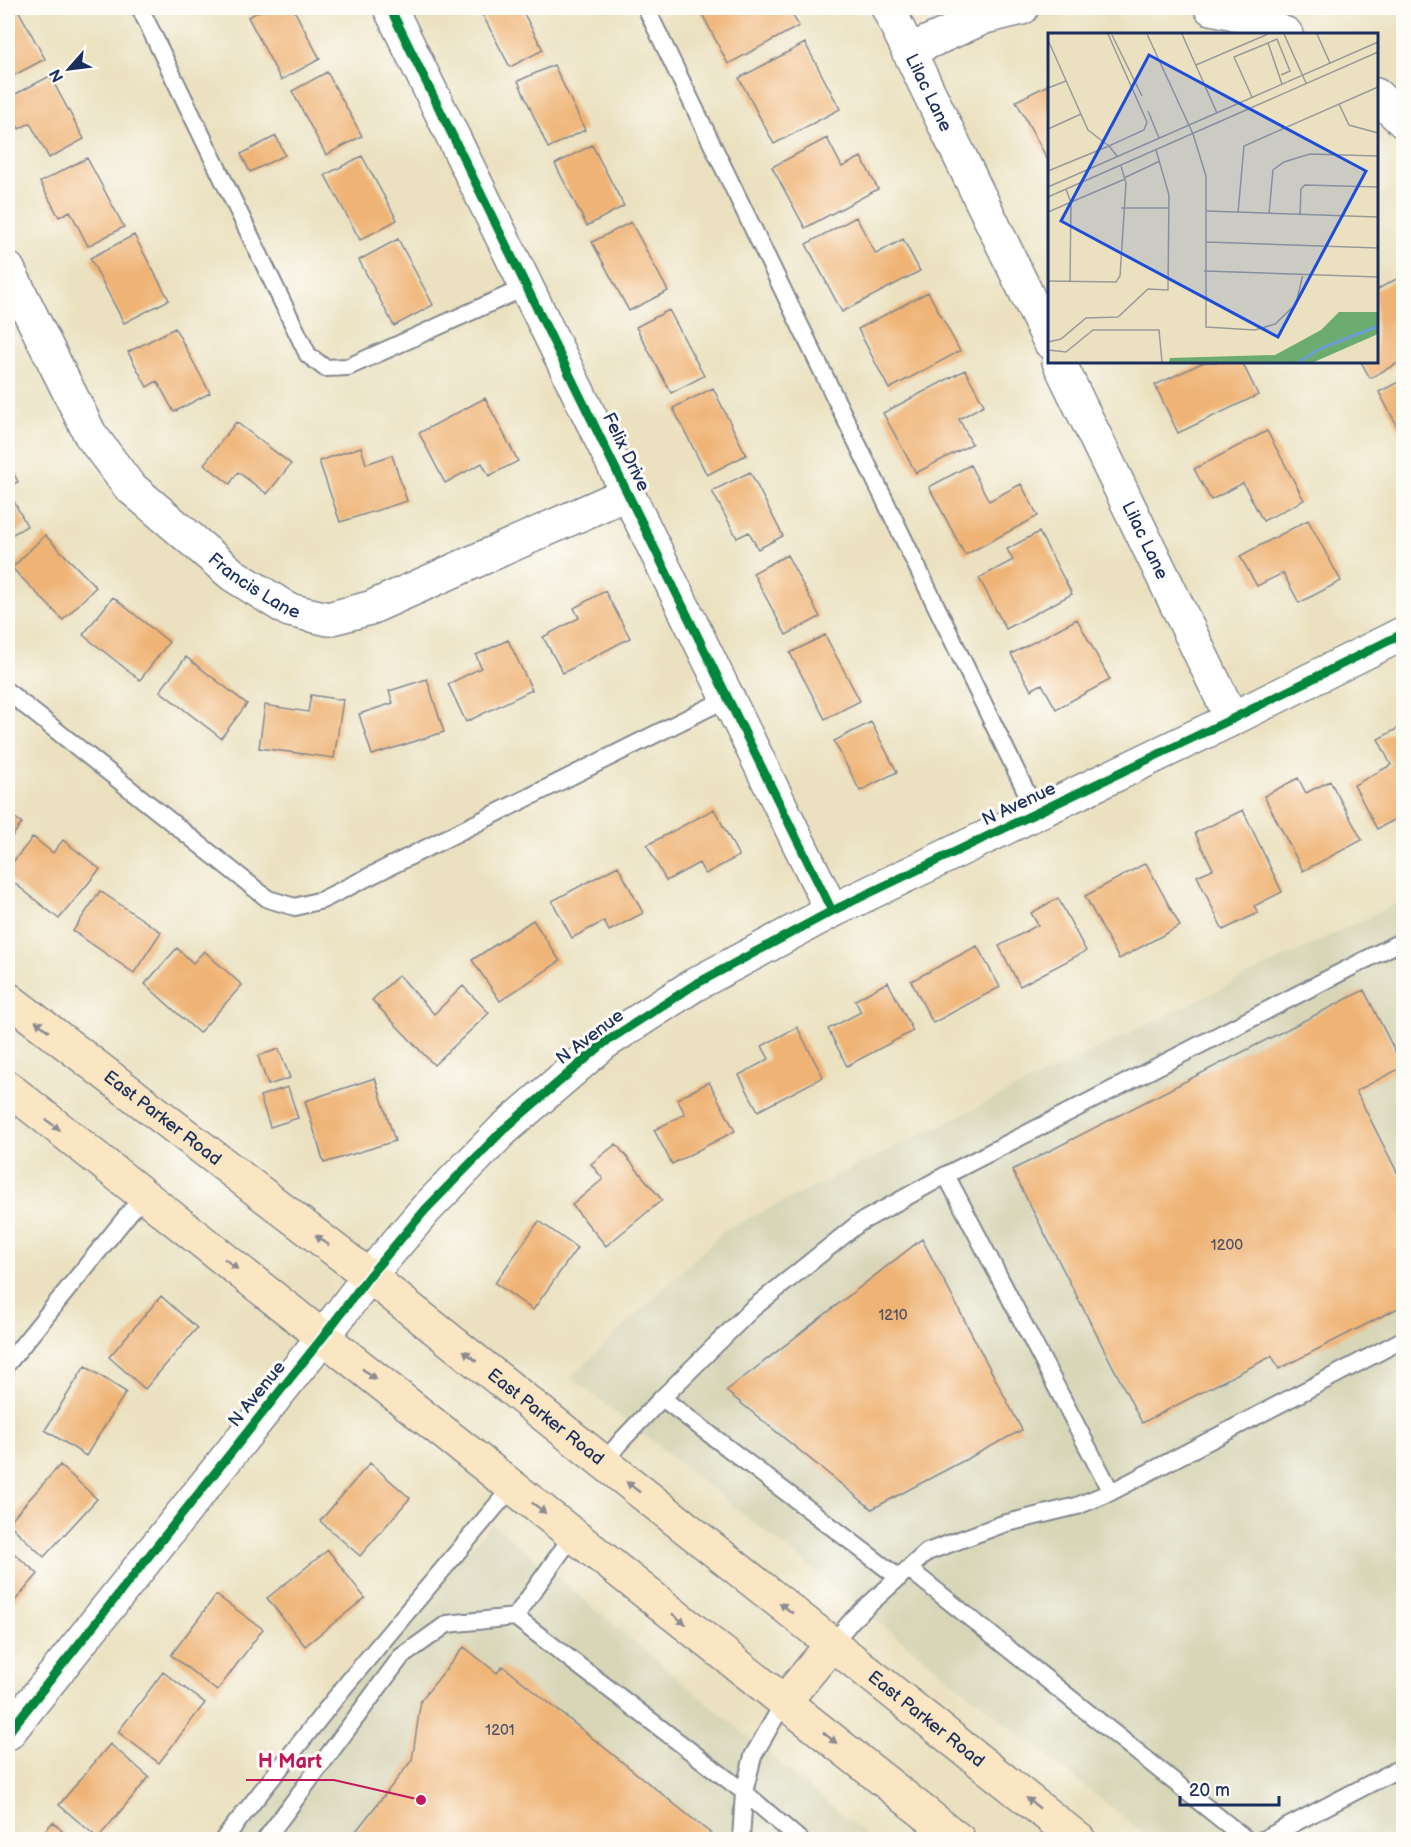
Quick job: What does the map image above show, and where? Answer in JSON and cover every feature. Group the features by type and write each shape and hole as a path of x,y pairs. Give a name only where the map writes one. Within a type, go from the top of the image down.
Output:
{"main road":[{"name":"East Parker Road","path":"8,999 369,1276 1079,1839"},
{"path":"8,1088 959,1839"},
{"path":"784,1702 832,1644"}],"street":[{"name":"Felix Drive","path":"390,8 832,911"},
{"name":"Lilac Lane","path":"888,8 1048,338"},
{"path":"909,51 985,17 1022,8"},
{"path":"1211,8 1234,13 1284,33"},
{"path":"1378,96 1404,122"},
{"name":"Francis Lane","path":"8,270 90,434 129,486 233,575 289,610 328,619 370,608 628,494"},
{"name":"Lilac Lane","path":"1059,363 1232,719"},
{"name":"N Avenue","path":"8,1733 369,1276 426,1209 503,1130 604,1043 694,985 832,911 1037,814 1404,633"}],"lane":[{"path":"140,8 308,355 325,368 348,367 526,287"},
{"path":"646,8 1037,814"},
{"path":"8,692 268,899 295,907 322,900 728,698"},
{"path":"603,1463 662,1398 752,1309 859,1223 946,1175 1404,940"},
{"path":"946,1175 1111,1492"},
{"path":"8,1363 143,1196"},
{"path":"832,1644 853,1619 927,1552 1004,1524 1077,1506 1111,1492 1404,1340"},
{"path":"662,1398 904,1573 1247,1839"},
{"path":"223,1839 349,1681 512,1487"},
{"path":"514,1617 573,1535"},
{"path":"265,1839 401,1657 447,1623 514,1617 744,1792 800,1839"},
{"path":"741,1839 744,1792 753,1756 784,1702"},
{"path":"1262,1839 1404,1766"}],"shaded area":[{"path":"1403,900 1403,1839 1151,1839 571,1377 725,1230"},
{"path":"492,1523 871,1839 217,1840"}],"building":[{"path":"8,8 17,8 45,59 9,78"},
{"path":"266,8 293,8 320,59 281,80 248,17"},
{"path":"479,8 521,8 543,50 510,67"},
{"path":"699,8 751,8 753,11 761,8 788,8 799,26 728,64"},
{"path":"805,43 840,109 774,144 739,78"},
{"path":"554,65 585,130 548,148 518,81"},
{"path":"327,72 362,136 326,155 292,91"},
{"path":"50,76 84,139 49,158 30,123 19,129 8,106 8,98"},
{"path":"1048,85 1048,160 1016,101"},
{"path":"276,136 285,155 250,172 241,154"},
{"path":"827,138 842,167 861,157 878,189 805,228 772,167"},
{"path":"592,145 624,206 587,226 555,164"},
{"path":"362,156 397,220 360,240 325,175"},
{"path":"87,158 124,227 88,246 70,211 59,217 40,182"},
{"path":"856,217 876,254 903,239 920,271 842,312 806,244"},
{"path":"631,222 668,291 629,311 592,242"},
{"path":"134,235 169,300 124,323 90,258"},
{"path":"398,239 433,305 394,326 359,260"},
{"path":"1400,277 1404,285 1404,360 1370,378 1362,363 1378,363 1378,289"},
{"path":"928,292 960,351 889,389 858,329"},
{"path":"669,310 704,376 671,393 636,327"},
{"path":"175,328 210,393 174,412 157,381 147,387 128,352"},
{"path":"1202,363 1242,363 1258,395 1178,433 1155,385"},
{"path":"965,370 984,405 959,419 972,444 916,473 883,413"},
{"path":"1404,379 1404,439 1379,392"},
{"path":"713,388 746,455 707,475 673,408"},
{"path":"485,398 518,461 489,476 482,463 445,483 419,433"},
{"path":"236,422 291,464 267,494 238,472 230,484 204,464"},
{"path":"1267,431 1304,500 1263,521 1243,483 1211,500 1194,469"},
{"path":"361,447 366,464 392,455 407,501 340,522 319,461"},
{"path":"8,462 18,482 8,487"},
{"path":"970,465 989,501 1021,484 1038,516 965,555 929,487"},
{"path":"750,472 783,536 758,549 749,532 737,538 712,491"},
{"path":"8,490 27,526 8,537"},
{"path":"1308,520 1341,581 1299,603 1283,573 1257,586 1240,556"},
{"path":"1039,532 1072,594 1006,629 979,578 1013,560 1007,549"},
{"path":"45,535 96,587 63,620 12,568"},
{"path":"787,555 820,617 786,635 753,573"},
{"path":"605,591 630,638 563,673 543,637 579,618 574,608"},
{"path":"113,597 169,642 140,680 83,635"},
{"path":"1077,619 1110,680 1056,709 1042,684 1031,690 1011,654"},
{"path":"825,635 860,701 825,719 790,653"},
{"path":"508,640 532,690 466,722 448,684 481,668 476,655"},
{"path":"186,657 247,704 221,738 160,691"},
{"path":"427,679 444,732 372,755 359,714 393,703 389,691"},
{"path":"311,695 343,700 334,758 259,748 265,705 308,712"},
{"path":"871,722 897,772 860,791 834,741"},
{"path":"1404,725 1404,815 1377,829 1354,785 1391,765 1378,739"},
{"path":"1298,778 1306,793 1330,781 1362,840 1303,871 1264,796"},
{"path":"714,809 739,856 705,874 699,863 666,881 647,845"},
{"path":"1243,810 1282,892 1254,906 1258,913 1223,930 1197,876 1213,869 1195,833"},
{"path":"8,813 22,823 8,842"},
{"path":"33,837 53,853 63,840 100,869 59,919 8,878 8,868"},
{"path":"1146,863 1180,926 1119,959 1085,896"},
{"path":"618,866 643,913 609,931 604,921 572,938 552,901"},
{"path":"100,891 161,932 134,973 73,931"},
{"path":"1058,898 1086,951 1020,986 999,946 1038,925 1031,913"},
{"path":"533,920 560,961 500,1001 472,960"},
{"path":"977,946 1000,987 933,1023 911,981"},
{"path":"177,948 193,963 204,951 242,985 199,1033 145,984"},
{"path":"399,975 434,1014 463,986 489,1013 434,1065 372,1000"},
{"path":"888,982 913,1031 847,1066 828,1029 861,1012 855,1000"},
{"path":"1364,990 1403,1067 1356,1091 1399,1176 1404,1174 1404,1305 1279,1369 1272,1356 1142,1423 1012,1170"},
{"path":"797,1027 823,1077 758,1111 739,1075 769,1059 762,1046"},
{"path":"279,1049 290,1078 268,1085 258,1056"},
{"path":"375,1078 395,1141 324,1163 305,1101"},
{"path":"709,1082 735,1131 672,1164 654,1130 685,1114 677,1099"},
{"path":"288,1087 298,1118 270,1127 260,1096"},
{"path":"616,1144 662,1200 606,1246 572,1205 603,1179 591,1164"},
{"path":"539,1221 577,1248 533,1310 495,1283"},
{"path":"922,1239 1022,1430 872,1509 726,1391"},
{"path":"161,1296 197,1328 145,1389 109,1357"},
{"path":"85,1366 126,1392 86,1456 45,1430"},
{"path":"370,1463 410,1498 360,1556 320,1521"},
{"path":"60,1465 97,1499 44,1557 8,1523"},
{"path":"8,1548 38,1574 8,1609"},
{"path":"328,1550 365,1598 305,1646 267,1598"},
{"path":"216,1595 263,1629 217,1691 171,1655"},
{"path":"464,1647 497,1673 503,1666 719,1840 349,1840 412,1760 421,1700"},
{"path":"163,1672 205,1703 159,1763 118,1732"},
{"path":"110,1744 149,1777 98,1838 59,1805"},
{"path":"53,1822 71,1840 36,1840"}],"cycle path":[{"path":"390,8 832,911"},
{"path":"8,1733 369,1276 426,1209 503,1130 604,1043 694,985 832,911 1232,719 1404,633"}],"place":[{"name":"H Mart","path":"421,1800"}]}
